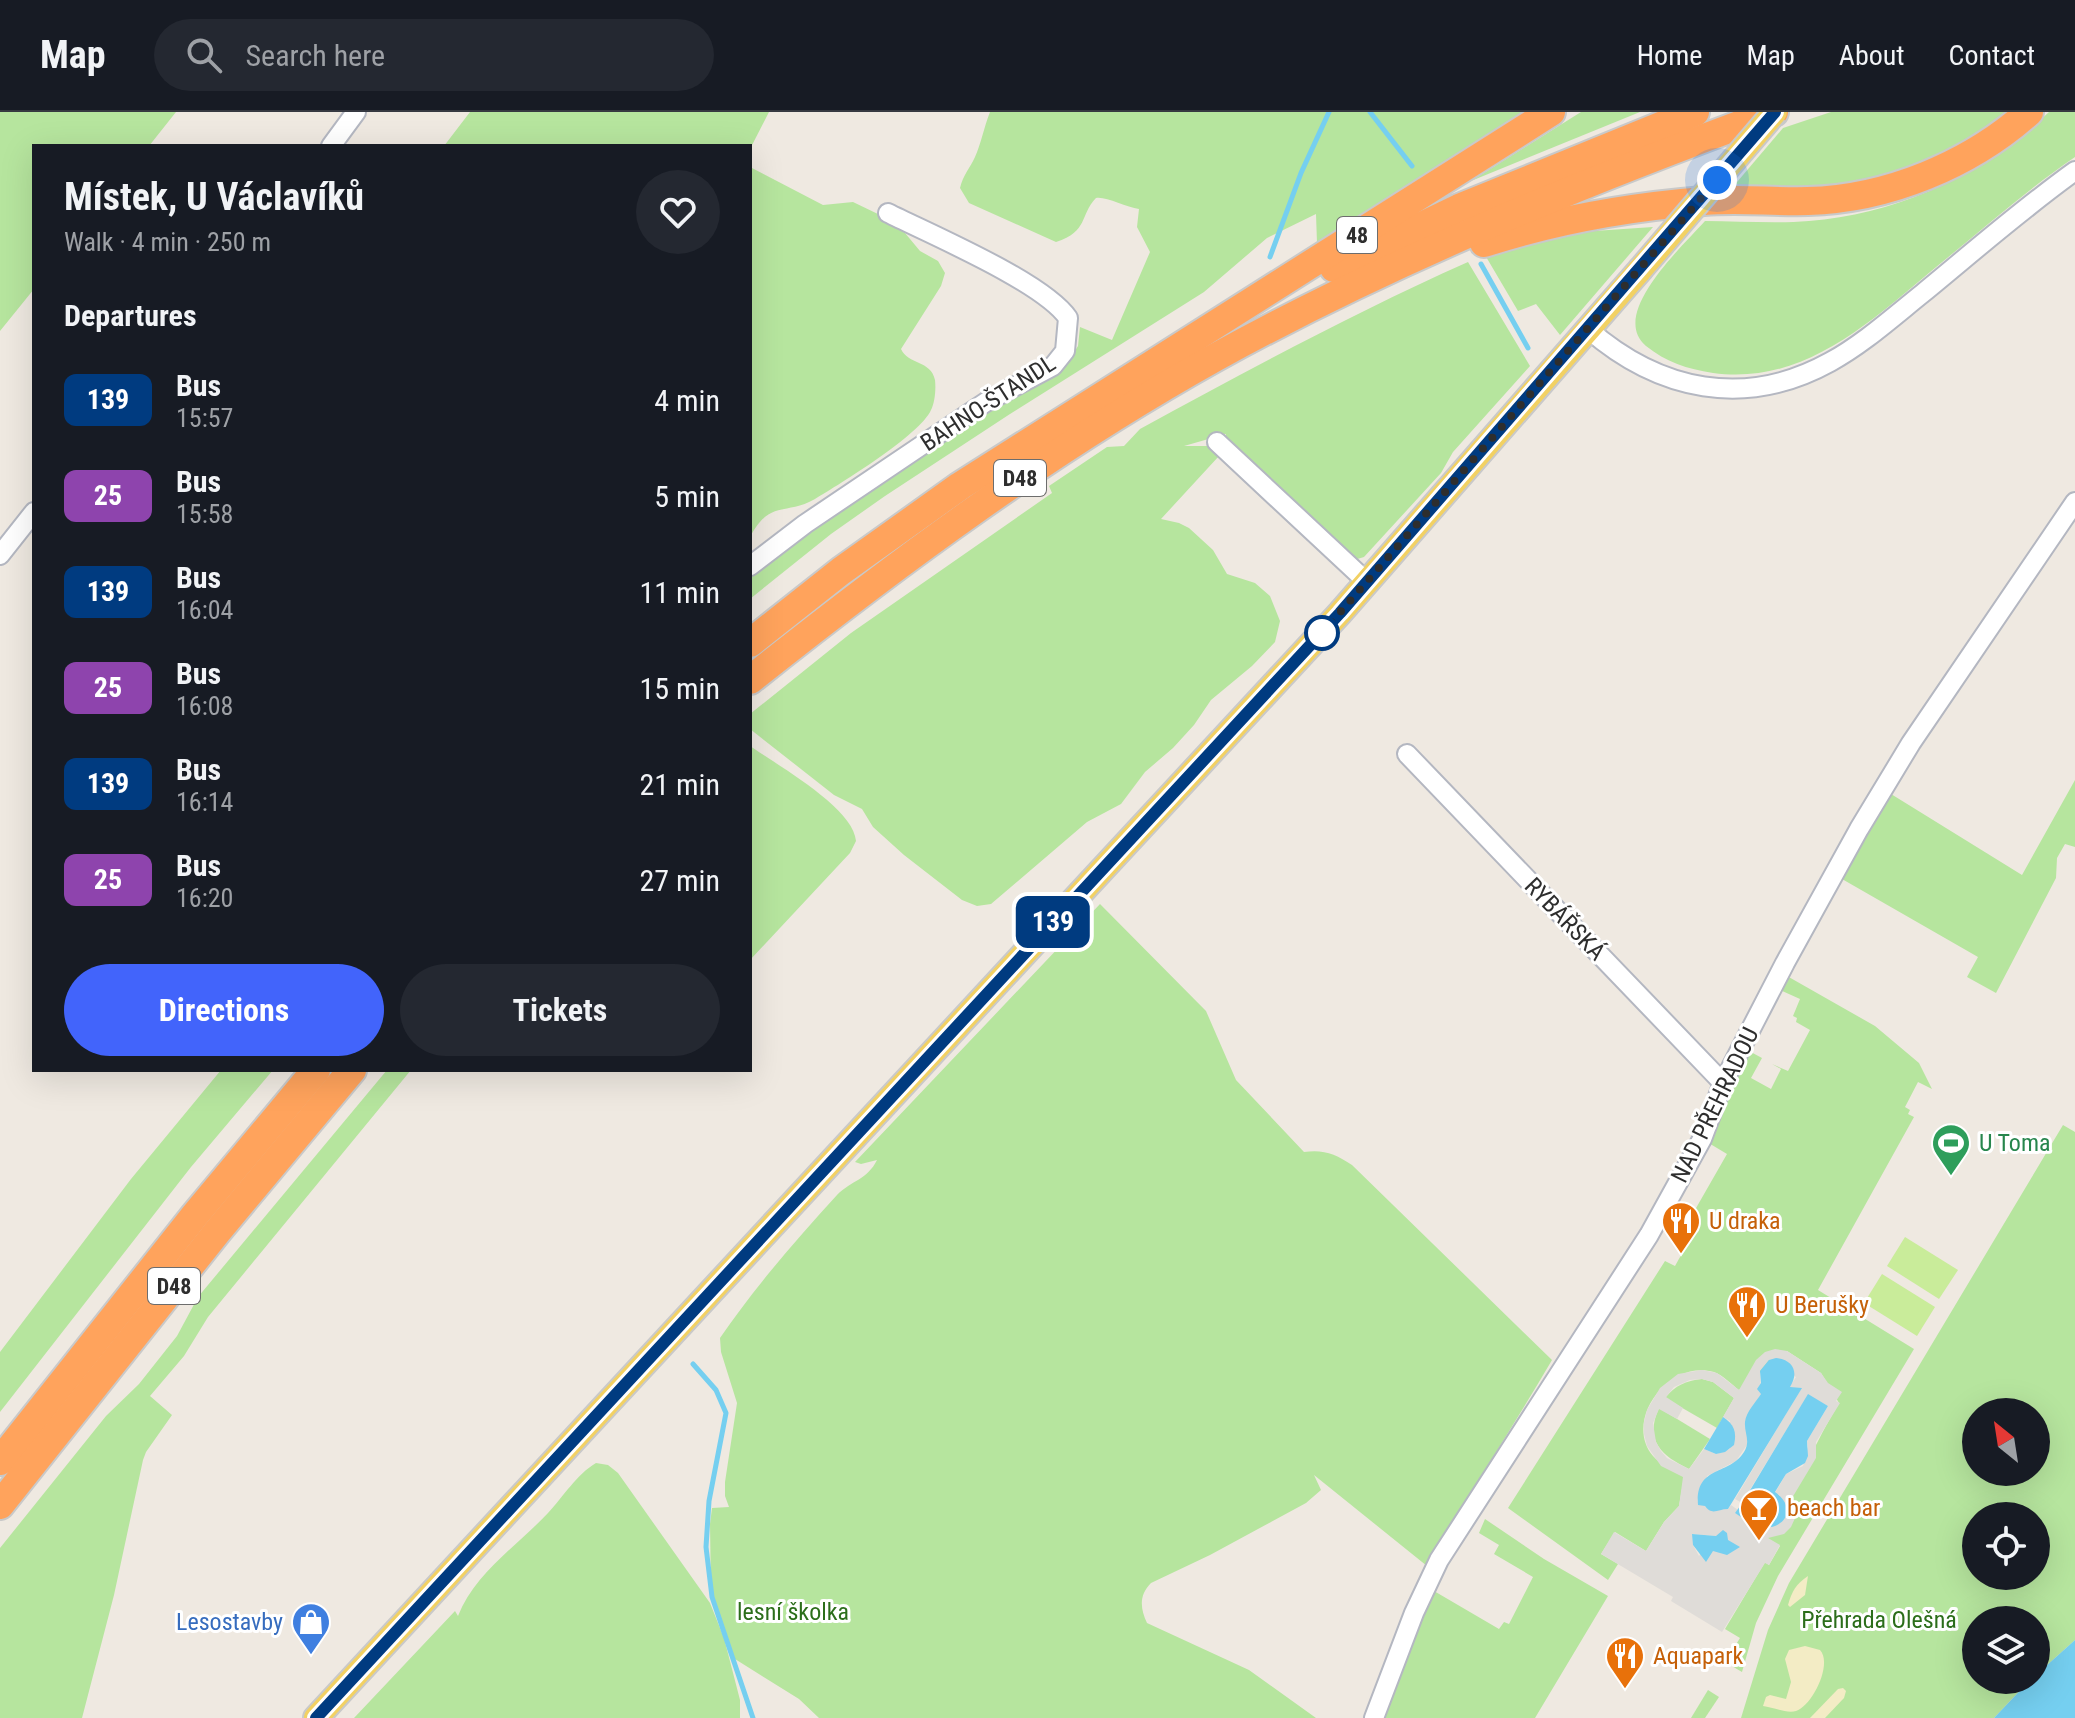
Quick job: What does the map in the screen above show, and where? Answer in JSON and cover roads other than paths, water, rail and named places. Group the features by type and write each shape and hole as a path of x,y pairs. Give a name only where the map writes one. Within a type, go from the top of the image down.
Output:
{"highway":[{"name":"48","path":"1164,358 1551,112"},
{"name":"D48","path":"752,641 841,571 960,486 1164,358 1351,259 1459,208 1695,112"},
{"name":"D48","path":"752,678 857,595 1010,485 1123,412 1217,357 1311,308 1470,233 1555,196 1775,112"},
{"path":"1311,308 1447,254 1595,215 1709,200 1825,200 1896,186 1924,177 1976,151 2029,112"},
{"name":"D48","path":"0,1461 195,1215 314,1072"},
{"name":"D48","path":"0,1505 217,1232 350,1072"}],"main road":[{"path":"316,1718 1367,582 1775,112"}],"street":[{"path":"332,144 356,112"},
{"path":"1588,329 1631,362 1667,378 1702,387 1738,389 1790,379 1813,371 1855,346 2075,171"},
{"name":"BAHNO-ŠTANDL","path":"752,564 805,524 986,402 1053,366 1065,351 1068,318 1052,300 888,213"},
{"path":"1217,442 1367,582"},
{"name":"NAD PŘEHRADOU","path":"1374,1718 1414,1613 1439,1560 1649,1235 1702,1139 1723,1083 1785,963 1859,829 1911,743 2075,502"},
{"path":"0,555 32,515"},
{"name":"RYBÁŘSKÁ","path":"1407,754 1723,1083"}],"water":[{"path":"1769,1360 1787,1361 1793,1368 1790,1387 1802,1388 1728,1509 1713,1511 1698,1505 1698,1492 1707,1477 1738,1460 1744,1452 1747,1444 1746,1418 1761,1394 1757,1389 1761,1383 1760,1371"},
{"path":"1808,1394 1828,1406 1807,1441 1805,1463 1786,1474 1775,1492 1784,1501 1786,1516 1772,1527 1747,1521 1735,1513 1743,1502 1767,1517 1774,1514 1773,1506 1769,1504 1766,1509 1746,1497"},
{"path":"1723,1417 1734,1429 1734,1445 1716,1454 1704,1449"},
{"path":"1723,1530 1728,1540 1740,1547 1727,1555 1713,1551 1706,1562 1693,1545 1692,1534 1716,1536"},
{"path":"2075,1640 2075,1718 1994,1718 2017,1694 2050,1694 2050,1662"}],"waterway":[{"path":"1270,257 1301,173 1329,112"},
{"path":"1370,112 1412,166"},
{"path":"1481,264 1528,348"},
{"path":"693,1364 716,1390 726,1413 709,1501 706,1547 712,1597 753,1718"}],"place":[{"name":"U Toma","path":"1951,1177"},
{"name":"U draka","path":"1681,1255"},
{"name":"U Berušky","path":"1747,1339"},
{"name":"beach bar","path":"1759,1542"},
{"name":"Lesostavby","path":"311,1656"},
{"name":"Aquapark","path":"1625,1690"}],"park label":[{"name":"lesní školka","path":"793,1612"},
{"name":"Přehrada Olešná","path":"1879,1620"}]}
